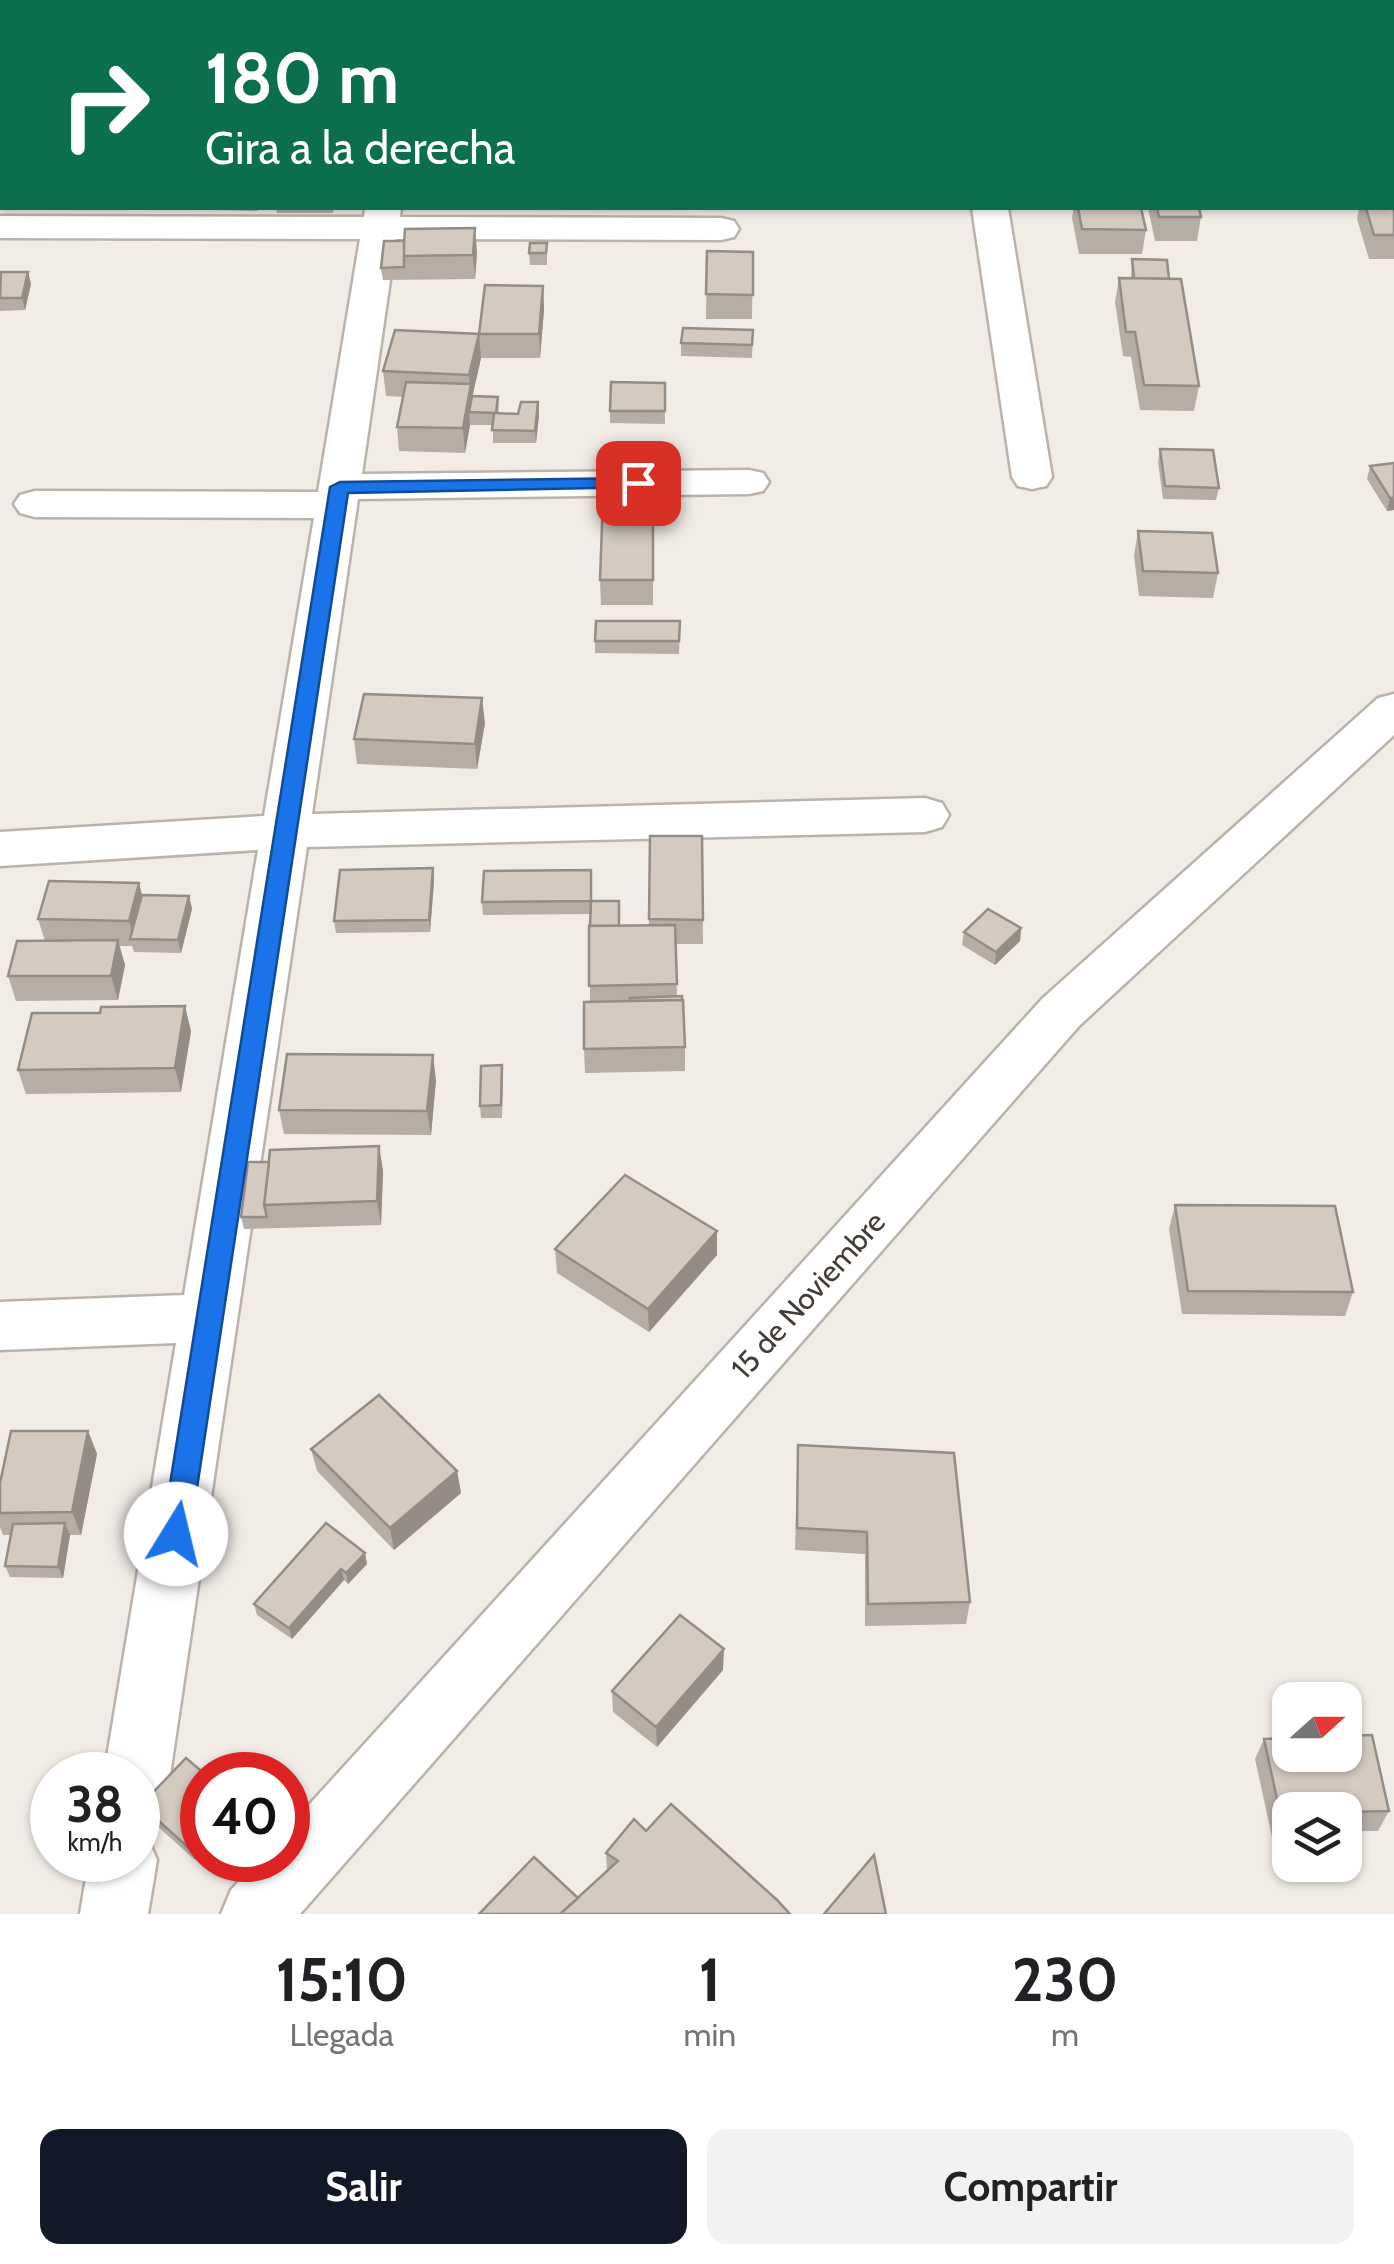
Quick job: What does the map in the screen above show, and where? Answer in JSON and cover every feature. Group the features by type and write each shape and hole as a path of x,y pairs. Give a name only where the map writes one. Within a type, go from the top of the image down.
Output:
{"street":[{"path":"990,210 1032,477"},
{"path":"141,1752 382,218"},
{"path":"0,227 382,218 722,229"},
{"path":"34,504 749,482"},
{"name":"15 de Noviembre","path":"255,1914 1062,1012 1394,709"},
{"path":"0,849 286,831 926,815"},
{"path":"0,1326 210,1318"},
{"path":"114,1914 119,1882"}],"building":[{"path":"1078,210 1141,210 1146,230 1082,229"},
{"path":"1157,210 1199,210 1201,217 1159,217"},
{"path":"1367,210 1394,210 1394,235 1374,235"},
{"path":"475,228 473,255 403,256 405,229"},
{"path":"384,241 404,241 404,267 381,268"},
{"path":"530,243 547,243 546,253 529,253"},
{"path":"707,251 753,252 753,295 706,294"},
{"path":"1132,259 1167,260 1169,279 1134,278"},
{"path":"1,272 28,272 22,298 0,298"},
{"path":"1119,278 1181,279 1199,386 1144,385 1135,332 1126,332"},
{"path":"485,285 543,286 539,334 479,334"},
{"path":"683,328 753,330 752,345 681,343"},
{"path":"395,330 479,334 469,375 383,371"},
{"path":"406,382 471,384 463,428 397,427"},
{"path":"611,382 665,383 665,411 610,411"},
{"path":"472,396 498,397 496,413 469,412"},
{"path":"521,402 538,402 535,431 492,430 494,413 518,414"},
{"path":"1160,449 1213,450 1219,488 1165,486"},
{"path":"1394,463 1394,498 1390,498 1370,466"},
{"path":"603,498 653,498 653,580 600,580"},
{"path":"1138,531 1212,533 1218,573 1143,571"},
{"path":"596,621 680,621 679,641 595,641"},
{"path":"364,694 482,698 475,744 354,739"},
{"path":"650,836 702,836 703,920 649,919"},
{"path":"433,868 429,920 334,921 340,870"},
{"path":"591,870 591,901 482,902 484,871"},
{"path":"49,881 139,883 129,921 38,919"},
{"path":"142,895 189,896 178,940 130,939"},
{"path":"591,901 619,901 619,926 590,926"},
{"path":"988,909 1021,928 996,952 964,932"},
{"path":"675,925 677,984 589,986 589,926"},
{"path":"118,940 111,976 8,976 17,941"},
{"path":"682,996 682,1000 630,1001 630,998"},
{"path":"683,1000 685,1047 584,1049 584,1002"},
{"path":"185,1006 175,1068 18,1070 32,1013 100,1013 101,1007"},
{"path":"287,1054 433,1055 427,1111 279,1110"},
{"path":"502,1065 501,1105 480,1106 481,1066"},
{"path":"379,1146 377,1201 264,1205 270,1150"},
{"path":"248,1162 269,1162 264,1205 267,1217 241,1217"},
{"path":"625,1175 717,1231 648,1309 555,1249"},
{"path":"1175,1205 1335,1206 1353,1292 1188,1291"},
{"path":"379,1395 457,1471 390,1528 311,1449"},
{"path":"11,1431 88,1431 72,1512 0,1513 0,1483"},
{"path":"798,1445 954,1453 970,1602 868,1604 867,1532 797,1528"},
{"path":"65,1523 58,1567 5,1566 13,1524"},
{"path":"326,1523 365,1553 346,1573 341,1569 289,1628 254,1604"},
{"path":"680,1615 724,1649 656,1727 612,1691"},
{"path":"1362,1735 1372,1735 1389,1811 1362,1812 1362,1792 1275,1792 1264,1739 1272,1739 1272,1772 1362,1772"},
{"path":"180,1764 180,1840 160,1822 160,1785"},
{"path":"671,1804 790,1914 560,1914 618,1861 606,1853 634,1819 646,1831"},
{"path":"874,1855 886,1914 824,1914"},
{"path":"534,1857 578,1898 560,1914 479,1914"}],"route":[{"path":"176,1534 340,487 638,483"}]}
